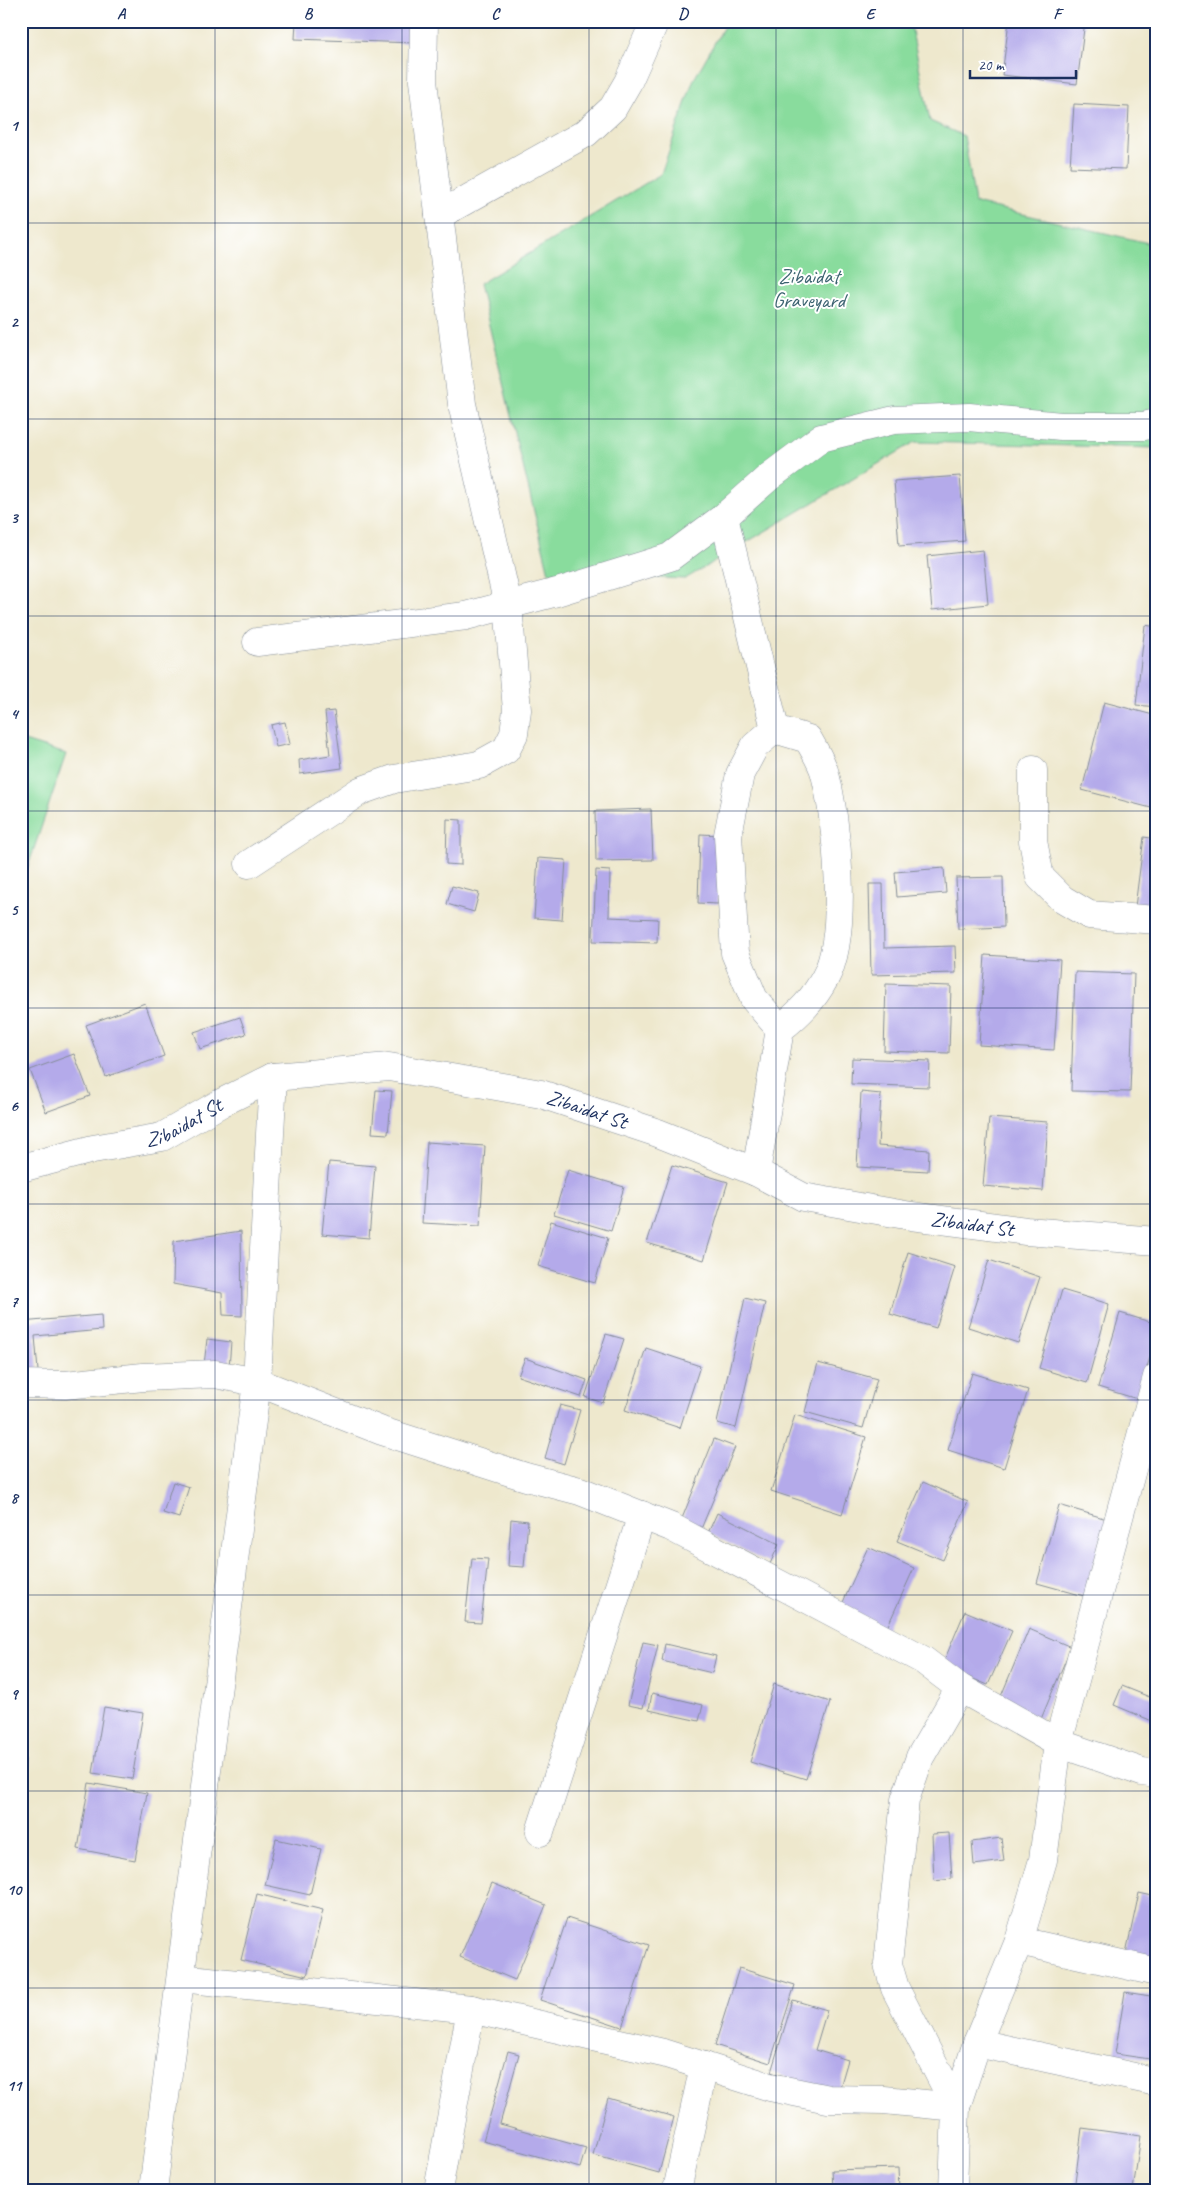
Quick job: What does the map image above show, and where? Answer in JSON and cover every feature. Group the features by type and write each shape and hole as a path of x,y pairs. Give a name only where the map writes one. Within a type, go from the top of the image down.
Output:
{"street":[{"path":"249,864 360,791 394,779 479,765 493,759 506,750 514,734 517,710 508,605 462,404 423,81 424,21"},
{"path":"439,215 586,134 613,108 628,82 655,21"},
{"path":"257,642 466,616 556,592 670,558 724,518 769,477 821,438 894,420 969,417 1061,426 1144,426 1157,423"},
{"path":"724,518 775,729"},
{"path":"756,1172 780,1029 804,1009 826,976 835,946 840,897 832,810 825,772 808,739 775,729"},
{"path":"775,729 755,746 740,774 728,835 734,953 754,998 780,1029"},
{"path":"1033,770 1033,841 1040,877 1062,899 1089,915 1157,920"},
{"name":"Zibaidat St","path":"21,1168 93,1150 162,1136 273,1077 389,1067 542,1094 658,1133 756,1172 803,1197 911,1216 1026,1231 1157,1242"},
{"path":"153,2190 257,1382 273,1077"},
{"path":"21,1384 65,1385 143,1377 215,1374 257,1382 382,1431 526,1477 580,1491 671,1527 923,1660 960,1688 1058,1743 1142,1772 1157,1774"},
{"path":"953,2190 956,2107 977,2043 1019,1941 1043,1860 1058,1743 1157,1377"},
{"path":"540,1832 642,1515"},
{"path":"956,2107 895,1988 888,1964 905,1800 920,1757 960,1688"},
{"path":"1019,1941 1157,1972"},
{"path":"181,1978 471,2009 663,2053 770,2087 828,2099 884,2100 956,2107"},
{"path":"438,2190 471,2009"},
{"path":"977,2043 1157,2082"},
{"path":"677,2190 704,2066"}],"green space":[{"name":"Zibaidat Graveyard","path":"727,21 910,21 930,121 964,136 975,203 1157,245 1157,448 915,442 685,579 549,573 479,284 661,174 693,81"},
{"path":"21,740 66,754 21,887"}],"building":[{"path":"296,21 397,23 397,21 415,21 414,43 295,39"},
{"path":"1009,21 1085,21 1077,84 1002,75"},
{"path":"1074,104 1129,107 1126,169 1070,167"},
{"path":"960,476 965,541 899,546 894,481"},
{"path":"983,550 988,604 932,610 927,556"},
{"path":"1145,625 1157,627 1157,707 1136,705"},
{"path":"1104,702 1157,716 1157,800 1155,809 1082,790"},
{"path":"334,711 342,768 300,774 299,760 330,755 325,712"},
{"path":"285,722 290,744 276,747 271,725"},
{"path":"651,809 653,860 596,861 595,811"},
{"path":"447,819 461,820 461,865 446,864"},
{"path":"700,834 721,835 718,904 698,903"},
{"path":"1144,837 1157,839 1157,910 1135,907"},
{"path":"538,858 566,860 562,920 534,918"},
{"path":"944,868 946,893 897,897 895,872"},
{"path":"596,870 610,871 609,917 658,919 657,943 593,941"},
{"path":"1003,877 1004,927 958,929 956,878"},
{"path":"869,884 883,884 884,948 955,946 956,973 871,975"},
{"path":"452,886 479,893 474,912 447,904"},
{"path":"985,955 1060,960 1054,1050 979,1045"},
{"path":"1075,972 1134,974 1130,1092 1071,1091"},
{"path":"886,984 951,986 949,1053 884,1051"},
{"path":"145,1003 164,1056 106,1077 86,1025"},
{"path":"240,1017 246,1034 200,1049 194,1032"},
{"path":"74,1054 90,1096 46,1112 30,1070"},
{"path":"852,1058 930,1061 929,1087 851,1084"},
{"path":"376,1090 392,1091 388,1134 372,1133"},
{"path":"861,1092 881,1094 878,1146 929,1150 928,1171 857,1167"},
{"path":"989,1118 1048,1122 1043,1191 983,1186"},
{"path":"427,1142 485,1146 480,1226 422,1223"},
{"path":"329,1162 375,1166 369,1238 322,1234"},
{"path":"672,1165 728,1182 704,1260 647,1243"},
{"path":"568,1170 624,1187 611,1231 554,1214"},
{"path":"551,1221 608,1238 595,1283 538,1266"},
{"path":"241,1231 242,1316 223,1315 222,1293 173,1284 174,1241"},
{"path":"908,1252 955,1267 936,1328 890,1314"},
{"path":"989,1260 1040,1277 1018,1343 968,1327"},
{"path":"1062,1290 1109,1304 1087,1383 1039,1368"},
{"path":"745,1298 765,1303 736,1428 717,1423"},
{"path":"1120,1313 1157,1324 1157,1335 1137,1399 1098,1387"},
{"path":"101,1315 102,1330 35,1336 38,1371 21,1373 21,1322"},
{"path":"606,1334 624,1339 603,1403 585,1397"},
{"path":"207,1339 231,1342 229,1368 204,1365"},
{"path":"646,1348 700,1366 680,1428 625,1410"},
{"path":"525,1358 587,1380 581,1397 518,1376"},
{"path":"818,1363 877,1379 863,1428 805,1412"},
{"path":"972,1373 1028,1390 1004,1468 948,1450"},
{"path":"560,1405 580,1410 564,1464 545,1458"},
{"path":"795,1415 866,1437 842,1514 771,1491"},
{"path":"714,1439 735,1447 701,1529 681,1521"},
{"path":"173,1482 189,1487 179,1518 163,1513"},
{"path":"923,1482 968,1502 943,1560 897,1541"},
{"path":"1059,1505 1107,1519 1084,1596 1037,1583"},
{"path":"717,1513 779,1544 770,1564 708,1533"},
{"path":"511,1519 528,1521 524,1567 508,1566"},
{"path":"868,1547 914,1568 885,1632 839,1611"},
{"path":"472,1558 488,1559 481,1623 465,1622"},
{"path":"965,1611 1012,1631 988,1685 942,1666"},
{"path":"1029,1629 1071,1647 1041,1719 999,1701"},
{"path":"643,1642 658,1645 643,1708 628,1705"},
{"path":"665,1644 716,1656 712,1673 662,1661"},
{"path":"774,1684 830,1702 806,1779 750,1762"},
{"path":"1122,1686 1157,1700 1157,1723 1114,1705"},
{"path":"652,1693 703,1705 699,1721 649,1710"},
{"path":"21,1706 27,1706 24,1787 21,1787"},
{"path":"104,1707 143,1713 132,1779 93,1773"},
{"path":"89,1783 147,1793 135,1860 78,1849"},
{"path":"949,1833 952,1879 934,1881 932,1834"},
{"path":"1001,1838 1004,1861 974,1865 972,1842"},
{"path":"276,1839 321,1849 310,1895 265,1885"},
{"path":"492,1883 546,1905 515,1980 460,1957"},
{"path":"1139,1893 1157,1897 1157,1961 1126,1953"},
{"path":"257,1894 323,1910 307,1976 241,1960"},
{"path":"567,1918 649,1945 622,2027 540,2000"},
{"path":"739,1968 795,1985 770,2063 715,2045"},
{"path":"1125,1992 1157,1997 1157,2060 1115,2054"},
{"path":"793,2000 827,2010 815,2050 848,2060 838,2094 771,2072"},
{"path":"508,2051 519,2054 500,2124 586,2148 580,2168 483,2141"},
{"path":"608,2098 674,2117 659,2173 593,2155"},
{"path":"1082,2128 1141,2136 1133,2190 1074,2190"},
{"path":"898,2168 899,2190 833,2190 832,2170"},
{"path":"466,2186 480,2188 480,2190 465,2190"}]}
